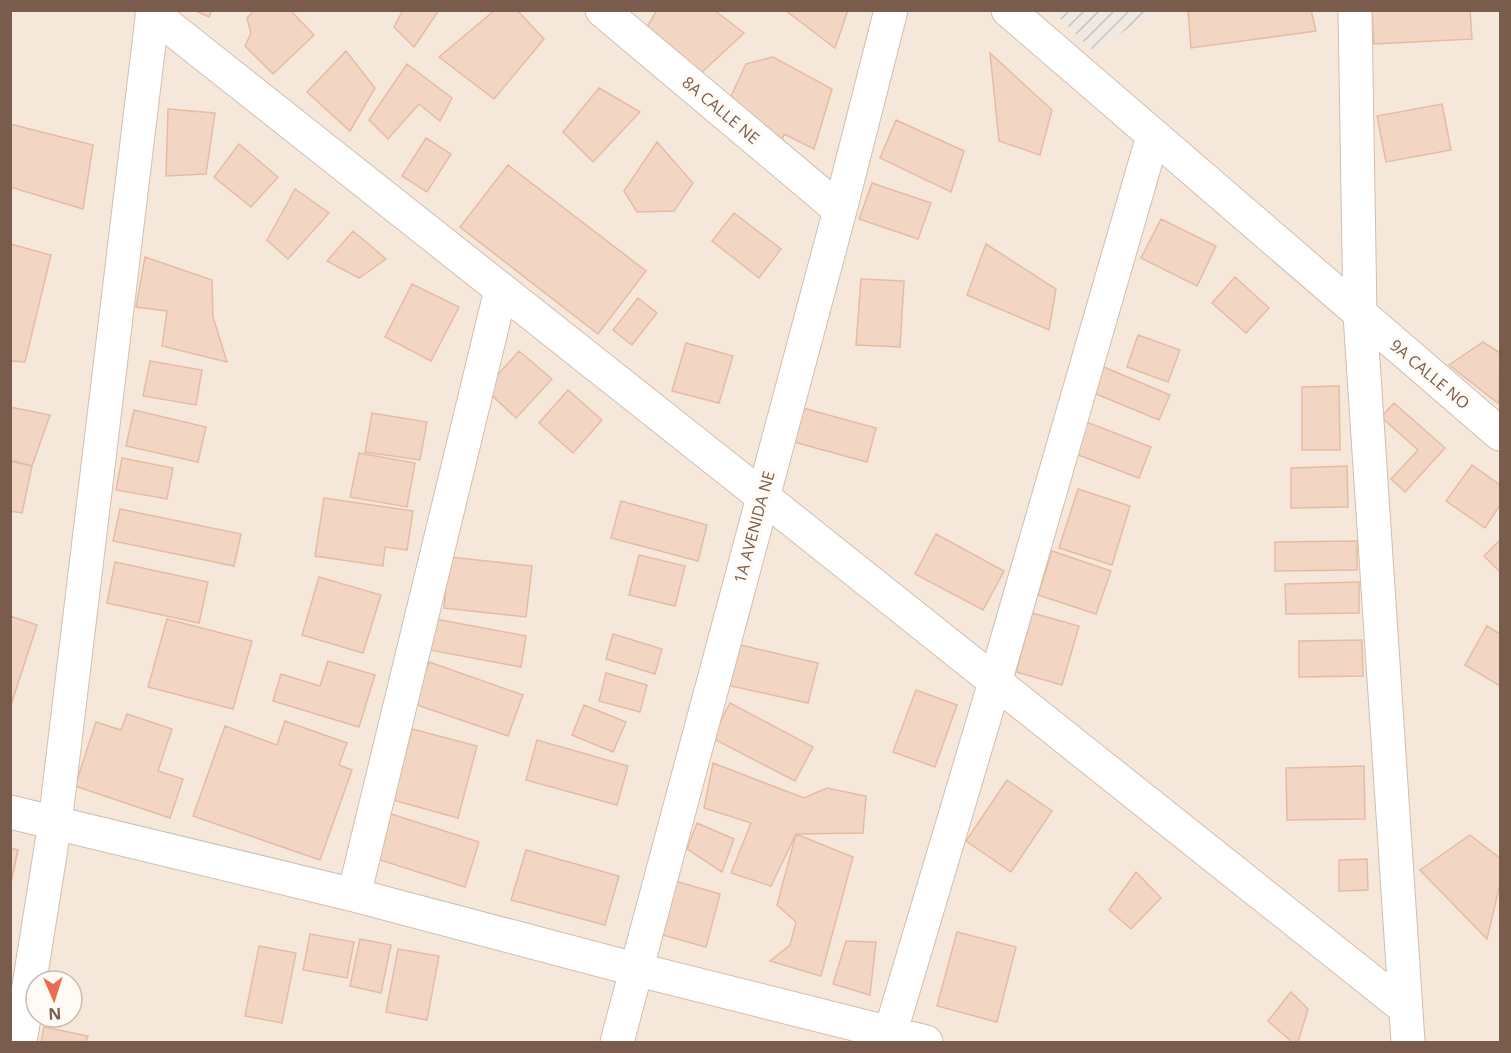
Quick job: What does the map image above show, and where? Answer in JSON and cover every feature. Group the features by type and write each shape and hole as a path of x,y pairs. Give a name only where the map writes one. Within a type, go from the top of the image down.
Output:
{"street":[{"name":"8A CALLE NE","path":"602,10 840,210"},
{"name":"1A AVENIDA NE","path":"617,1042 840,210 891,10"},
{"name":"9A CALLE NO","path":"1008,10 1500,434"},
{"path":"1355,10 1360,315 1408,1042"},
{"path":"152,12 1405,1008"},
{"path":"20,1042 55,823 152,12"},
{"path":"890,1034 995,682 1153,136"},
{"path":"354,895 501,290"},
{"path":"10,812 354,895 638,970 926,1042"}],"shaded area":[{"path":"10,11 1500,11 1500,1042 11,1042"},
{"path":"1053,11 1156,11 1093,51"}],"building":[{"path":"194,10 212,10 209,17"},
{"path":"255,10 290,10 314,35 273,74 245,46 251,33 247,18"},
{"path":"403,10 439,10 414,47 394,27"},
{"path":"495,10 517,10 544,39 494,99 439,57"},
{"path":"657,10 714,10 744,33 699,75 644,32"},
{"path":"785,10 848,10 835,48"},
{"path":"1188,10 1311,10 1316,31 1191,48"},
{"path":"1372,10 1470,10 1472,39 1374,44"},
{"path":"346,51 375,88 350,131 307,92"},
{"path":"990,53 1052,110 1040,155 999,141"},
{"path":"773,57 832,89 814,149 784,134 780,147 731,96 746,64"},
{"path":"407,64 452,98 440,121 419,104 388,139 369,120"},
{"path":"599,88 640,112 593,162 563,132"},
{"path":"1442,104 1451,150 1386,162 1377,116"},
{"path":"168,109 215,113 206,174 166,176"},
{"path":"896,120 964,151 951,192 880,158"},
{"path":"10,124 93,145 83,209 10,187"},
{"path":"426,138 451,154 427,192 402,176"},
{"path":"657,142 693,183 674,211 637,212 624,191"},
{"path":"239,144 278,177 251,207 214,177"},
{"path":"508,165 646,271 598,334 460,227"},
{"path":"872,183 931,203 918,239 859,219"},
{"path":"295,189 329,213 288,259 267,240"},
{"path":"734,213 781,249 759,278 712,241"},
{"path":"1161,219 1216,246 1197,286 1141,258"},
{"path":"353,231 386,259 359,278 327,261"},
{"path":"10,244 51,255 25,362 10,361"},
{"path":"986,244 1056,289 1049,330 967,295"},
{"path":"145,257 212,280 213,317 227,362 162,346 167,311 136,307"},
{"path":"1235,277 1269,308 1246,333 1212,303"},
{"path":"861,279 904,281 900,347 856,345"},
{"path":"412,284 459,307 431,361 385,337"},
{"path":"638,298 657,313 632,345 613,330"},
{"path":"1138,335 1180,350 1168,382 1127,367"},
{"path":"1483,342 1500,353 1499,404 1449,365"},
{"path":"686,343 733,356 719,403 672,391"},
{"path":"519,351 552,379 516,418 485,389"},
{"path":"150,361 202,370 196,405 143,396"},
{"path":"1099,365 1170,395 1159,420 1089,391"},
{"path":"1339,386 1340,450 1302,450 1302,387"},
{"path":"568,390 602,420 573,453 539,423"},
{"path":"1394,403 1445,448 1405,492 1391,479 1418,450 1381,417"},
{"path":"10,407 50,415 32,466 10,460"},
{"path":"799,407 876,428 867,462 790,441"},
{"path":"134,410 206,427 198,462 126,446"},
{"path":"372,413 427,422 420,460 365,452"},
{"path":"1081,420 1151,447 1139,478 1068,451"},
{"path":"359,453 415,463 407,507 350,497"},
{"path":"122,458 173,468 167,499 116,490"},
{"path":"10,461 32,466 22,513 10,511"},
{"path":"1472,465 1500,485 1500,505 1485,528 1446,501"},
{"path":"1347,466 1348,507 1291,508 1291,468"},
{"path":"1078,489 1130,506 1112,565 1059,548"},
{"path":"324,498 413,511 407,550 385,547 383,566 315,556"},
{"path":"621,501 707,525 698,561 611,538"},
{"path":"120,509 241,534 234,566 113,541"},
{"path":"936,534 1004,571 983,610 915,574"},
{"path":"1500,540 1500,572 1484,556"},
{"path":"1357,541 1357,570 1275,571 1275,542"},
{"path":"1052,551 1111,571 1096,614 1038,595"},
{"path":"639,555 685,566 675,606 629,595"},
{"path":"449,557 532,566 526,617 444,608"},
{"path":"115,562 208,582 199,623 107,603"},
{"path":"319,577 381,595 363,653 302,635"},
{"path":"1359,582 1359,613 1286,614 1285,584"},
{"path":"1032,613 1079,626 1062,685 1016,672"},
{"path":"10,616 37,625 10,708"},
{"path":"167,619 252,641 233,709 148,687"},
{"path":"436,619 526,636 521,667 430,650"},
{"path":"1487,626 1500,634 1500,686 1465,665"},
{"path":"613,634 662,649 655,674 606,659"},
{"path":"1362,640 1363,676 1299,677 1299,641"},
{"path":"732,643 818,663 808,703 722,684"},
{"path":"328,661 375,675 359,727 273,701 281,674 320,686"},
{"path":"429,662 523,695 508,736 414,704"},
{"path":"606,673 647,685 640,712 599,701"},
{"path":"916,690 957,705 935,767 893,752"},
{"path":"730,703 813,747 795,781 712,738"},
{"path":"584,705 626,722 613,752 572,735"},
{"path":"127,714 172,729 158,771 183,779 170,818 75,786 96,722 121,730"},
{"path":"285,721 347,743 339,765 352,770 320,860 193,816 225,726 277,745"},
{"path":"412,729 477,746 458,818 393,800"},
{"path":"537,740 628,766 617,805 526,780"},
{"path":"713,763 804,798 827,788 866,796 863,833 796,834 771,886 731,873 751,823 704,808"},
{"path":"1364,766 1365,819 1287,820 1286,768"},
{"path":"1007,780 1052,811 1011,872 966,841"},
{"path":"388,813 479,842 465,887 374,858"},
{"path":"697,823 734,839 722,872 687,849"},
{"path":"796,834 853,857 821,976 770,961 790,945 796,922 777,905"},
{"path":"1470,835 1500,858 1500,884 1487,939 1420,870"},
{"path":"10,848 18,850 11,883 10,883"},
{"path":"526,850 619,876 605,925 511,900"},
{"path":"1367,859 1368,890 1339,891 1339,860"},
{"path":"1136,872 1161,898 1131,929 1109,910"},
{"path":"675,881 720,894 706,947 659,934"},
{"path":"957,932 1016,947 997,1022 937,1006"},
{"path":"310,934 354,942 347,978 303,970"},
{"path":"360,939 391,945 381,993 350,986"},
{"path":"846,941 876,942 870,995 833,984"},
{"path":"259,946 296,953 282,1023 245,1016"},
{"path":"398,949 439,956 427,1020 386,1012"},
{"path":"1291,992 1308,1009 1298,1042 1292,1042 1268,1021"},
{"path":"44,1029 88,1036 86,1042 41,1042"}]}
